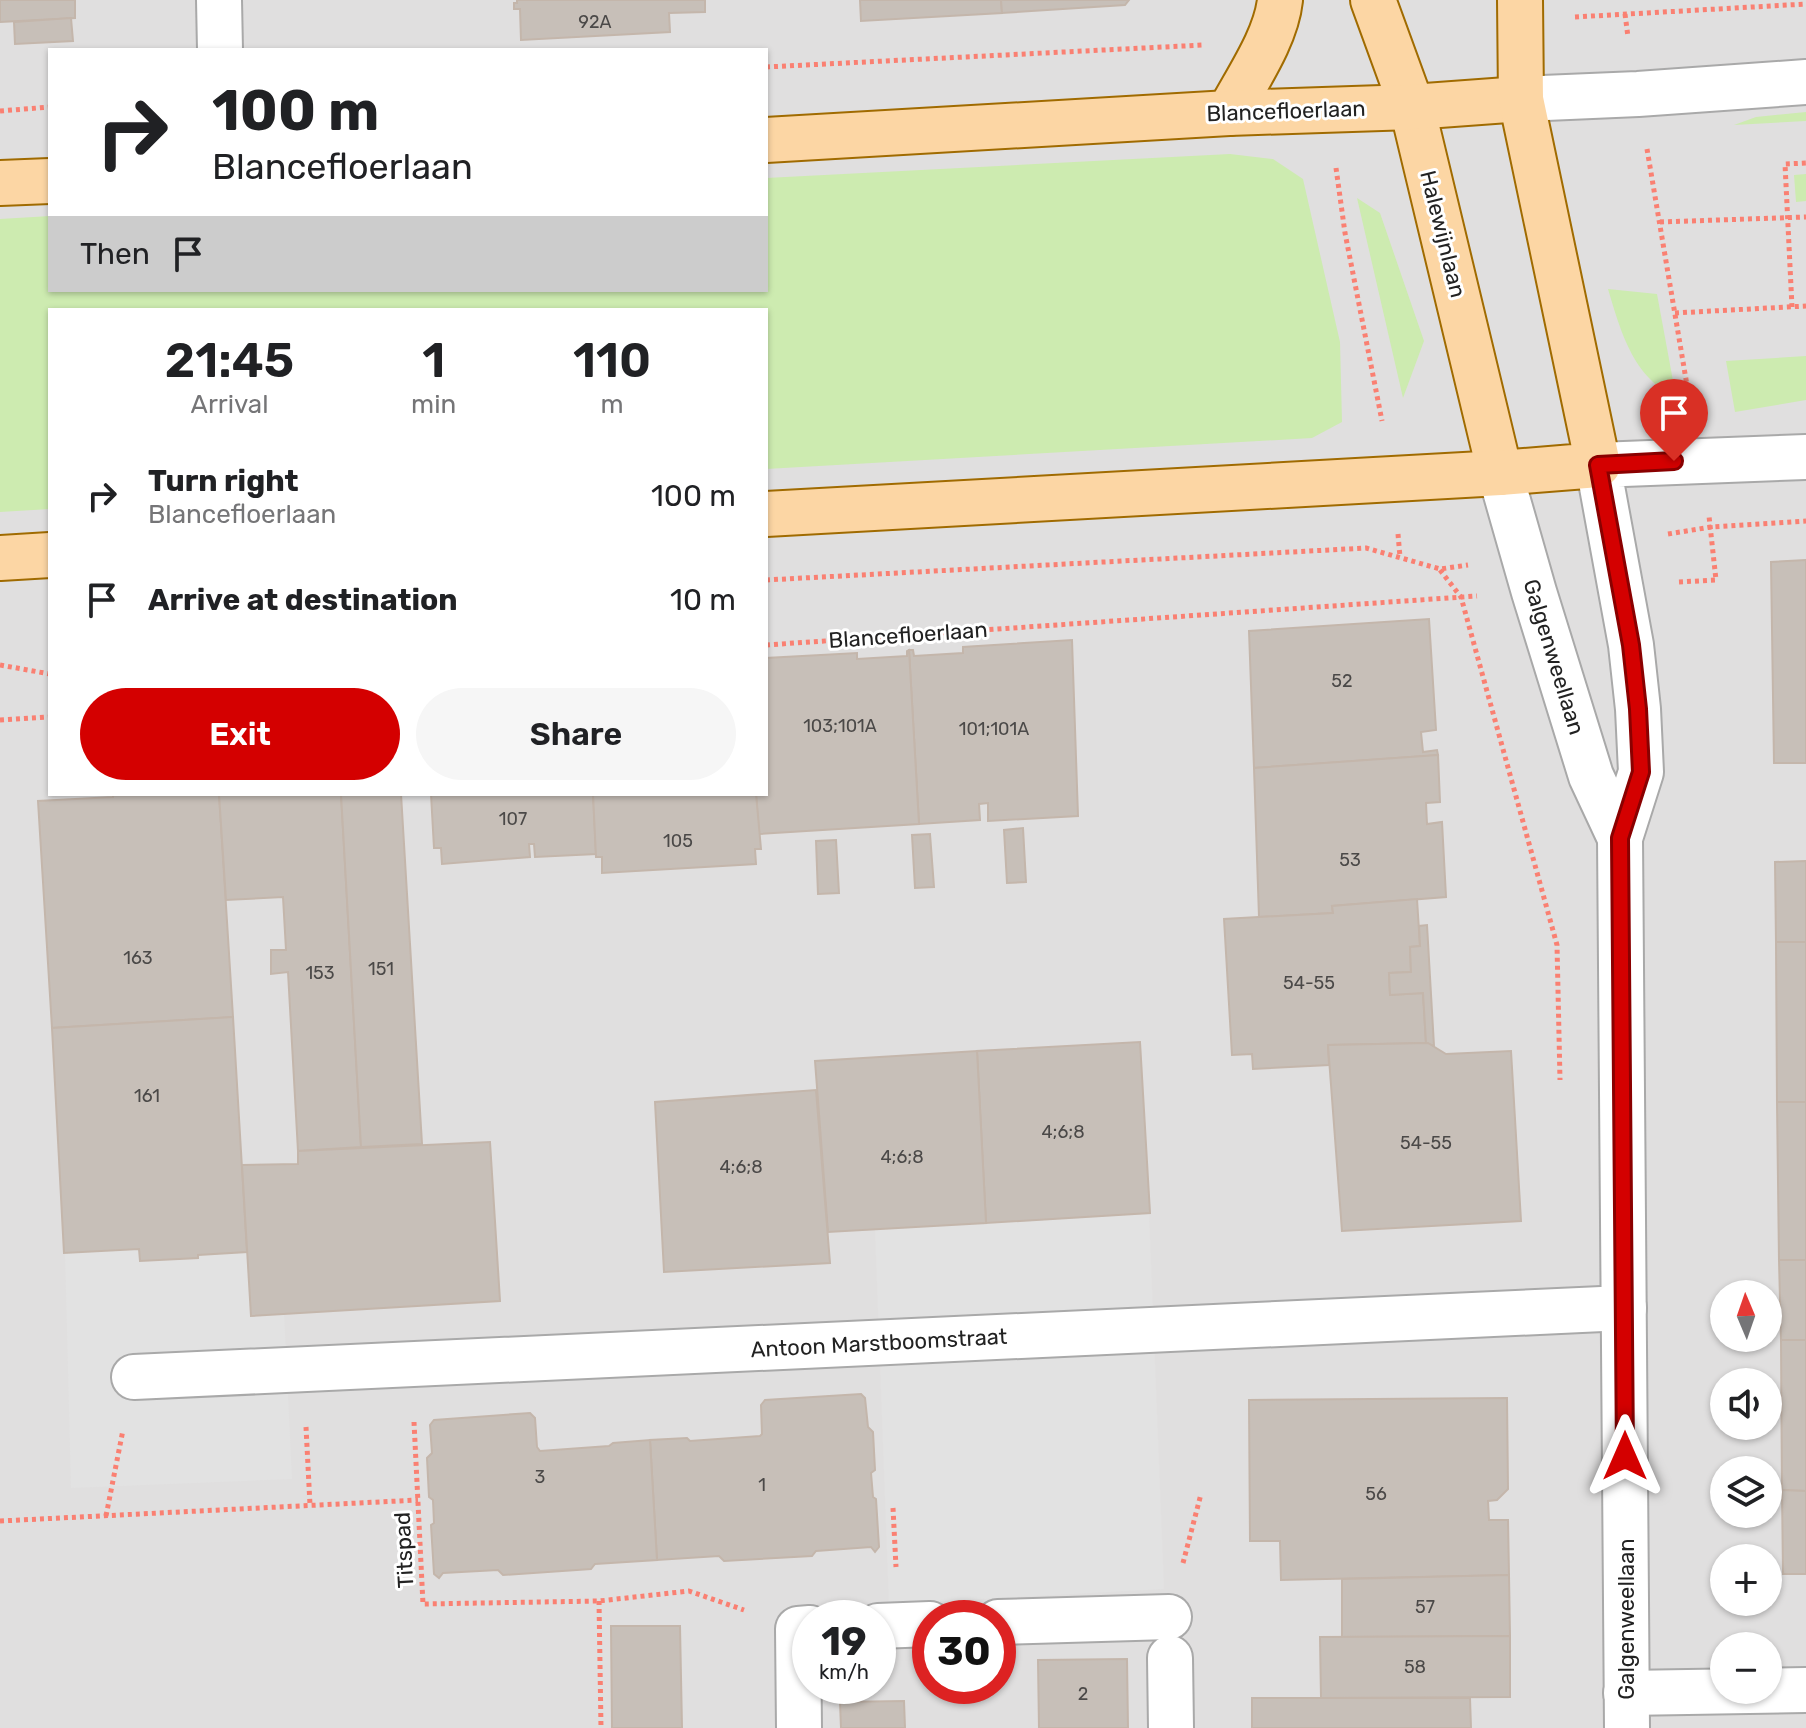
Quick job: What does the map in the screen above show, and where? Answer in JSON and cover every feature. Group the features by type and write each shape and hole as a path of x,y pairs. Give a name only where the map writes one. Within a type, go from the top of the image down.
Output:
{"main road":[{"path":"1229,113 1267,42 1279,13 1280,0"},
{"name":"Halewijnlaan","path":"1373,0 1412,107 1500,473"},
{"path":"768,514 1598,465 1521,99 1520,0"},
{"name":"Blancefloerlaan","path":"768,140 1521,99"},
{"path":"0,183 48,181"},
{"path":"0,558 48,555"}],"street":[{"path":"219,0 220,48"},
{"name":"Blancefloerlaan","path":"1521,99 1806,82"},
{"path":"1598,465 1786,458 1806,434"},
{"name":"Galgenweellaan","path":"1598,465 1631,645 1641,772 1620,838 1626,1710"},
{"name":"Galgenweellaan","path":"1500,473 1528,575 1591,776 1620,838"},
{"name":"Antoon Marstboomstraat","path":"134,1377 1624,1308"},
{"path":"1016,1624 1170,1637 1171,1728"},
{"path":"1626,1710 1806,1690"},
{"path":"799,1728 800,1704"}],"path":[{"path":"1621,586 1716,580 1711,527 1625,14 1806,4"},
{"path":"768,67 1137,48"},
{"path":"0,111 48,107"},
{"path":"1331,109 1339,196 1393,479 1400,557"},
{"path":"1792,307 1785,164 1806,163"},
{"path":"1660,222 1806,217"},
{"path":"1675,313 1806,306"},
{"path":"1711,527 1806,521"},
{"path":"768,580 1366,548 1440,569 1528,575"},
{"path":"1440,569 1461,597 1557,945 1560,1088"},
{"name":"Blancefloerlaan","path":"768,645 1461,597 1528,575"},
{"path":"0,665 48,674"},
{"path":"0,720 48,717"},
{"name":"Titspad","path":"411,1366 423,1604 599,1601 689,1591 792,1624"},
{"path":"303,1370 310,1505"},
{"path":"106,1516 134,1377"},
{"path":"0,1521 418,1500"},
{"path":"599,1601 601,1728"}],"shaded area":[{"path":"0,0 1806,0 1806,1728 0,1728"},
{"path":"1149,1214 1164,1589 912,1600 912,1603 896,1604 896,1600 889,1600 875,1229"},
{"path":"140,1248 141,1261 247,1252 251,1314 284,1313 292,1479 71,1488 65,1253"}],"green space":[{"path":"1806,112 1806,121 1734,125 1756,117"},
{"path":"1230,154 1273,159 1303,179 1340,342 1342,422 1312,438 768,469 768,308 48,308 48,509 0,512 0,219 48,216 48,292 768,292 768,178"},
{"path":"1806,174 1806,201 1796,202 1794,175"},
{"path":"1357,198 1380,213 1424,341 1403,398"},
{"path":"1608,289 1657,294 1676,397 1653,382 1635,359"},
{"path":"1806,356 1806,400 1735,412 1726,361"}],"building":[{"path":"0,0 75,0 75,18 0,22"},
{"path":"517,0 705,0 705,12 669,13 670,32 521,40 520,9 514,9"},
{"path":"860,0 1001,0 1002,13 861,21"},
{"path":"1001,0 1129,0 1125,5 1002,13"},
{"path":"71,18 73,41 15,44 14,22"},
{"path":"1806,560 1806,763 1774,763 1771,562"},
{"path":"1429,619 1436,730 1421,732 1423,752 1437,750 1438,755 1254,768 1249,631"},
{"path":"1072,640 1078,816 988,821 988,803 979,804 980,820 919,824 909,650 913,650 914,656 963,653 963,647"},
{"path":"907,651 919,824 759,834 756,796 768,796 768,658 857,653 857,659 907,656"},
{"path":"1438,755 1440,802 1426,803 1427,824 1442,822 1446,897 1332,906 1333,913 1259,917 1254,768"},
{"path":"219,796 233,1017 52,1028 38,801"},
{"path":"219,796 341,796 361,1147 298,1151 288,972 271,974 271,950 286,950 283,897 226,900"},
{"path":"341,796 401,796 422,1144 361,1147"},
{"path":"431,796 593,796 596,854 535,857 534,844 529,844 530,857 442,864 441,848 434,848"},
{"path":"593,796 756,796 761,849 755,849 756,864 602,873 602,857 596,857"},
{"path":"1023,828 1026,882 1007,883 1004,830"},
{"path":"930,834 934,887 915,888 912,835"},
{"path":"836,840 839,893 818,894 816,841"},
{"path":"1806,861 1806,942 1776,942 1775,862"},
{"path":"1417,899 1420,946 1410,947 1411,972 1389,973 1390,995 1423,993 1426,1043 1328,1045 1329,1065 1253,1069 1252,1054 1232,1055 1224,919 1333,913 1332,906"},
{"path":"1427,925 1434,1046 1426,1043 1423,993 1390,995 1389,973 1411,972 1410,947 1420,946 1419,926"},
{"path":"1776,942 1806,942 1806,1102 1777,1102"},
{"path":"233,1017 247,1252 140,1261 139,1249 64,1253 52,1028"},
{"path":"1140,1042 1150,1213 986,1223 977,1051"},
{"path":"1428,1043 1446,1054 1511,1051 1521,1221 1342,1231 1328,1045"},
{"path":"977,1051 986,1223 828,1232 815,1061"},
{"path":"816,1090 830,1263 664,1272 655,1102"},
{"path":"1777,1102 1806,1102 1806,1260 1779,1260"},
{"path":"490,1142 500,1301 251,1316 242,1165 298,1164 298,1151"},
{"path":"1779,1260 1806,1260 1806,1340 1782,1340 1782,1280 1780,1280"},
{"path":"1782,1340 1806,1340 1806,1491 1782,1490"},
{"path":"861,1394 865,1398 868,1427 873,1432 875,1470 871,1473 879,1547 875,1552 871,1547 816,1551 812,1556 724,1561 719,1556 657,1560 650,1440 687,1438 690,1441 760,1436 761,1405 765,1400"},
{"path":"1507,1398 1508,1489 1497,1500 1488,1501 1489,1520 1508,1520 1509,1575 1281,1580 1280,1541 1250,1541 1249,1400"},
{"path":"530,1413 535,1418 540,1451 650,1440 657,1560 595,1564 591,1569 503,1575 498,1570 443,1573 439,1578 434,1574 433,1500 429,1497 427,1458 432,1453 430,1425 434,1420"},
{"path":"1782,1490 1806,1491 1806,1574 1783,1574"},
{"path":"1509,1575 1510,1636 1342,1637 1342,1579"},
{"path":"611,1626 680,1626 682,1728 612,1728"},
{"path":"1510,1636 1510,1697 1321,1698 1320,1637"},
{"path":"1127,1659 1128,1728 1039,1728 1038,1660"},
{"path":"1252,1698 1470,1698 1471,1728 1252,1728"},
{"path":"896,1701 904,1701 905,1728 841,1728 840,1704 896,1704"}],"route":[{"path":"1625,1456 1620,838 1641,772 1631,645 1598,465 1674,461"}]}
